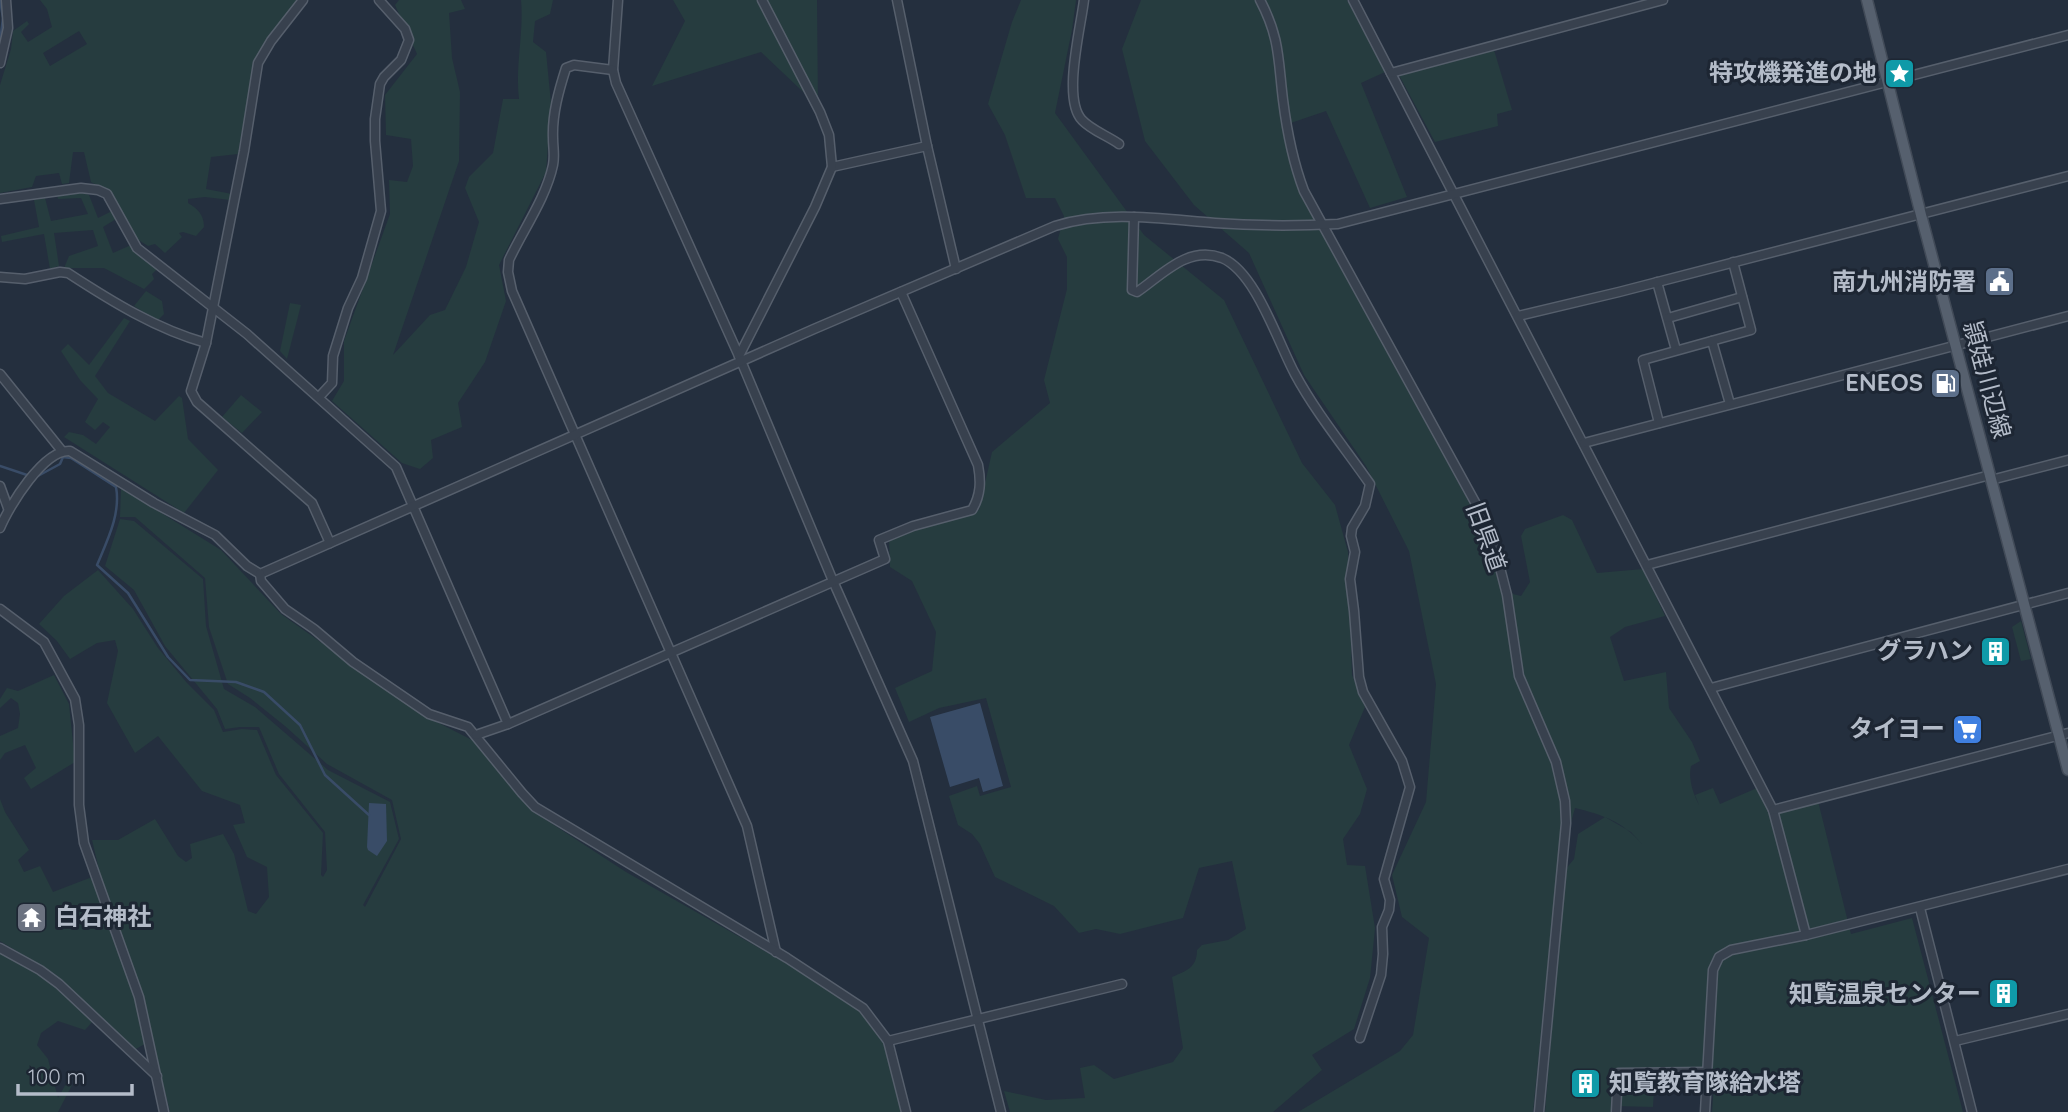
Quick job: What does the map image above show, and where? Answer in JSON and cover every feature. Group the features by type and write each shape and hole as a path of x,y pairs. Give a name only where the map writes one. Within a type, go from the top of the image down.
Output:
{"main road":[{"name":"頴娃川辺線","path":"1867,0 2025,605 2064,734 2068,770"}],"street":[{"path":"0,63 8,28 6,0"},
{"path":"303,0 271,41 258,63 214,310 191,391 197,402 312,503 330,543"},
{"path":"319,397 332,383 333,356 348,308 362,278 381,211 375,141 380,84 401,60 409,40 405,29 379,0"},
{"path":"618,0 613,70 616,83 740,359 833,581 916,769 1001,1112"},
{"path":"740,359 832,167 829,135 820,112 762,0"},
{"path":"897,0 956,268"},
{"path":"1084,0 1075,48 1073,82 1076,112 1088,125 1119,144"},
{"name":"旧県道","path":"1259,0 1272,23 1277,42 1293,160 1304,191 1481,513 1496,552 1507,595 1519,676 1556,762 1565,801 1566,823 1539,1112"},
{"path":"1353,0 1773,810 1806,936"},
{"path":"1391,73 1663,0"},
{"path":"260,573 576,436 740,359 1055,226 1079,219 1134,217 1247,225 1323,225 1360,220 2068,35"},
{"path":"613,70 574,65 566,68 554,116 555,155 552,169 509,260 508,272 512,291 747,826 776,952"},
{"path":"832,167 927,146"},
{"path":"1518,316 2068,176"},
{"path":"0,199 81,188 107,194 137,248 247,334 396,467 508,723"},
{"path":"1134,217 1132,290 1137,292 1187,257 1222,258 1234,266 1248,282 1266,312 1295,374 1370,484 1365,506 1352,528 1351,536 1355,552 1350,579 1359,677 1363,692 1402,761 1410,787 1384,879 1390,900 1382,927 1381,975 1360,1038"},
{"path":"1659,423 1643,360 1751,330 1733,262"},
{"path":"0,277 25,279 68,273 132,312 185,337 206,343"},
{"path":"1657,282 1676,350"},
{"path":"476,735 885,559 879,540 913,526 972,510 978,499 981,479 978,465 901,292"},
{"path":"1668,317 1742,297"},
{"path":"1584,443 2068,316"},
{"path":"1712,341 1730,404"},
{"path":"0,373 62,451 78,455 154,503 215,535 247,566 260,573"},
{"path":"0,528 8,508 33,477 62,451"},
{"path":"1647,565 1991,477 2068,460"},
{"path":"0,486 8,508"},
{"path":"260,573 261,582 285,609 353,662 429,714 468,727 535,807 776,952 863,1008 888,1041 906,1112"},
{"path":"1711,688 2068,593"},
{"path":"0,609 44,642 75,699 79,725 79,805 84,842 139,997 164,1112"},
{"path":"1773,810 2064,734"},
{"path":"1705,1112 1713,970 1719,957 1731,950 1806,936 2068,869"},
{"path":"1920,908 1972,1112"},
{"path":"0,948 60,984 157,1076"},
{"path":"888,1041 1122,985"},
{"path":"1955,1041 2068,1014"},
{"path":"1616,1112 1618,1073 1707,1072"}],"green space":[{"path":"40,0 300,0 254,63 238,154 211,157 206,189 232,194 230,200 205,197 188,199 188,203 200,213 204,223 196,236 179,233 182,237 165,253 155,244 148,246 137,239 110,193 91,182 84,152 73,152 69,183 62,184 59,173 36,176 32,187 0,193 0,85 11,49 13,31 27,21 29,24 21,32 28,42 52,27 47,9","holes":["79,31 87,44 50,66 43,53"]},
{"path":"399,0 461,0 465,9 449,13 452,58 460,92 459,161 393,355 430,315 445,310 466,267 479,222 465,188 469,177 493,153 503,99 519,99 521,0 553,0 550,14 535,21 533,42 546,52 551,103 546,172 499,265 506,301 485,362 458,403 462,427 431,440 433,458 420,469 402,463 332,401 344,381 344,341 390,214 389,180 407,182 413,166 411,139 386,135 385,95 417,54 395,5"},
{"path":"673,0 817,0 818,106 761,52 652,86 685,21"},
{"path":"1021,0 1076,0 1055,113 1144,235 1224,300 1302,463 1335,505 1348,552 1352,675 1365,707 1349,745 1367,789 1360,814 1343,839 1347,865 1365,866 1375,928 1370,978 1354,1029 1312,1055 1322,1070 1273,1112 1010,1112 1004,1091 1046,1100 1085,1098 1080,1068 1094,1065 1114,1079 1173,1062 1183,1048 1172,977 1193,965 1197,950 1202,945 1228,940 1246,929 1232,861 1199,868 1183,918 1120,934 1096,929 1079,933 1054,906 995,877 980,844 972,834 958,825 949,796 977,786 980,796 1011,787 986,698 939,708 909,722 895,688 932,671 936,632 912,581 890,567 889,539 979,510 992,452 1050,403 1044,380 1067,289 1067,257 1058,239 1064,216 1055,198 1026,198 1005,135 988,104"},
{"path":"1141,0 1347,0 1385,72 1361,83 1407,197 1370,208 1326,111 1282,126 1299,192 1470,504 1513,594 1521,596 1530,582 1521,536 1525,529 1563,515 1572,520 1597,573 1643,569 1665,616 1625,627 1610,637 1624,681 1666,672 1669,708 1692,742 1700,761 1691,766 1690,771 1692,786 1695,796 1699,805 1695,795 1713,788 1720,804 1757,788 1770,814 1818,801 1851,934 1912,918 1963,1112 1712,1112 1715,1069 1655,1069 1653,1107 1613,1106 1612,1112 1545,1112 1565,870 1574,859 1578,834 1605,817 1575,808 1557,872 1533,1112 1298,1112 1400,1051 1413,1035 1429,938 1402,917 1392,875 1426,802 1436,684 1409,551 1366,466 1304,375 1249,253 1194,205 1145,141 1122,49"},
{"path":"1494,50 1512,110 1497,114 1498,126 1435,142 1400,74"},
{"path":"79,191 89,195 98,218 112,211 116,219 103,227 113,253 131,245 159,267 152,274 154,279 144,289 104,268 64,268 69,256 98,246 93,230 54,233 59,266 50,269 44,234 2,242 1,236 39,227 34,200 45,198 51,221 88,214 81,198 58,199 57,195"},
{"path":"146,291 162,301 164,314 157,321 134,306"},
{"path":"290,303 301,305 287,359 280,351"},
{"path":"124,318 130,321 95,376 108,393 155,421 179,396 182,398 188,439 218,470 184,513 64,437 69,432 83,435 96,444 110,427 103,422 95,430 85,422 98,399 80,380 61,351 68,344 89,365"},
{"path":"241,395 262,412 242,433 222,417"},
{"path":"121,488 221,550 281,614 425,716 472,740 537,814 626,872 824,985 861,1011 886,1045 904,1112 170,1112 152,1040 134,1050 55,974 0,941 0,799 29,850 18,860 24,872 40,866 53,892 100,874 92,840 118,840 155,819 178,856 186,862 192,858 190,844 223,834 234,854 248,911 256,914 269,897 267,867 247,857 233,825 245,823 240,805 202,791 158,736 135,753 107,703 118,651 115,640 97,643 70,659 57,641 39,624 64,596 98,570 133,609 158,648 187,683 214,710 223,732 257,730 276,775 323,833 323,877 327,870 325,832 279,774 259,727 225,729 217,709 165,646 134,590 105,566 120,519 134,521 203,579 206,626 224,689 255,707 328,770 390,802 399,839 363,905 365,907 401,839 392,800 327,764 285,726 228,684 209,627 205,578 135,517 120,517"},
{"path":"2021,621 2031,659 2021,661 2012,627"},
{"path":"54,675 69,704 75,762 31,789 24,778 36,768 25,745 5,753 0,760 0,736 18,728 20,714 18,703 11,698 0,708 0,699 7,688 18,691"},
{"path":"0,951 41,975 93,1021 85,1030 58,1021 41,1033 37,1045 48,1059 58,1098 67,1082 72,1085 58,1112 0,1112"}],"water":[{"path":"980,703 1003,786 983,792 979,778 950,787 930,717"},
{"path":"369,803 386,804 387,841 377,856 367,847"}],"waterway":[{"path":"0,0 3,18 0,42"},
{"path":"36,477 60,464 63,457 71,458 116,487 115,517 97,565 128,593 168,657 190,680 236,682 264,692 300,725 325,775 369,815"},
{"path":"0,466 30,476"}],"place":[{"name":"特攻機発進の地","path":"1900,73"},
{"name":"南九州消防署","path":"1999,282"},
{"name":"ENEOS","path":"1946,383"},
{"name":"グラハン","path":"1996,651"},
{"name":"タイヨー","path":"1968,729"},
{"name":"白石神社","path":"32,917"},
{"name":"知覧温泉センター","path":"2004,994"},
{"name":"知覧教育隊給水塔","path":"1586,1083"}]}
